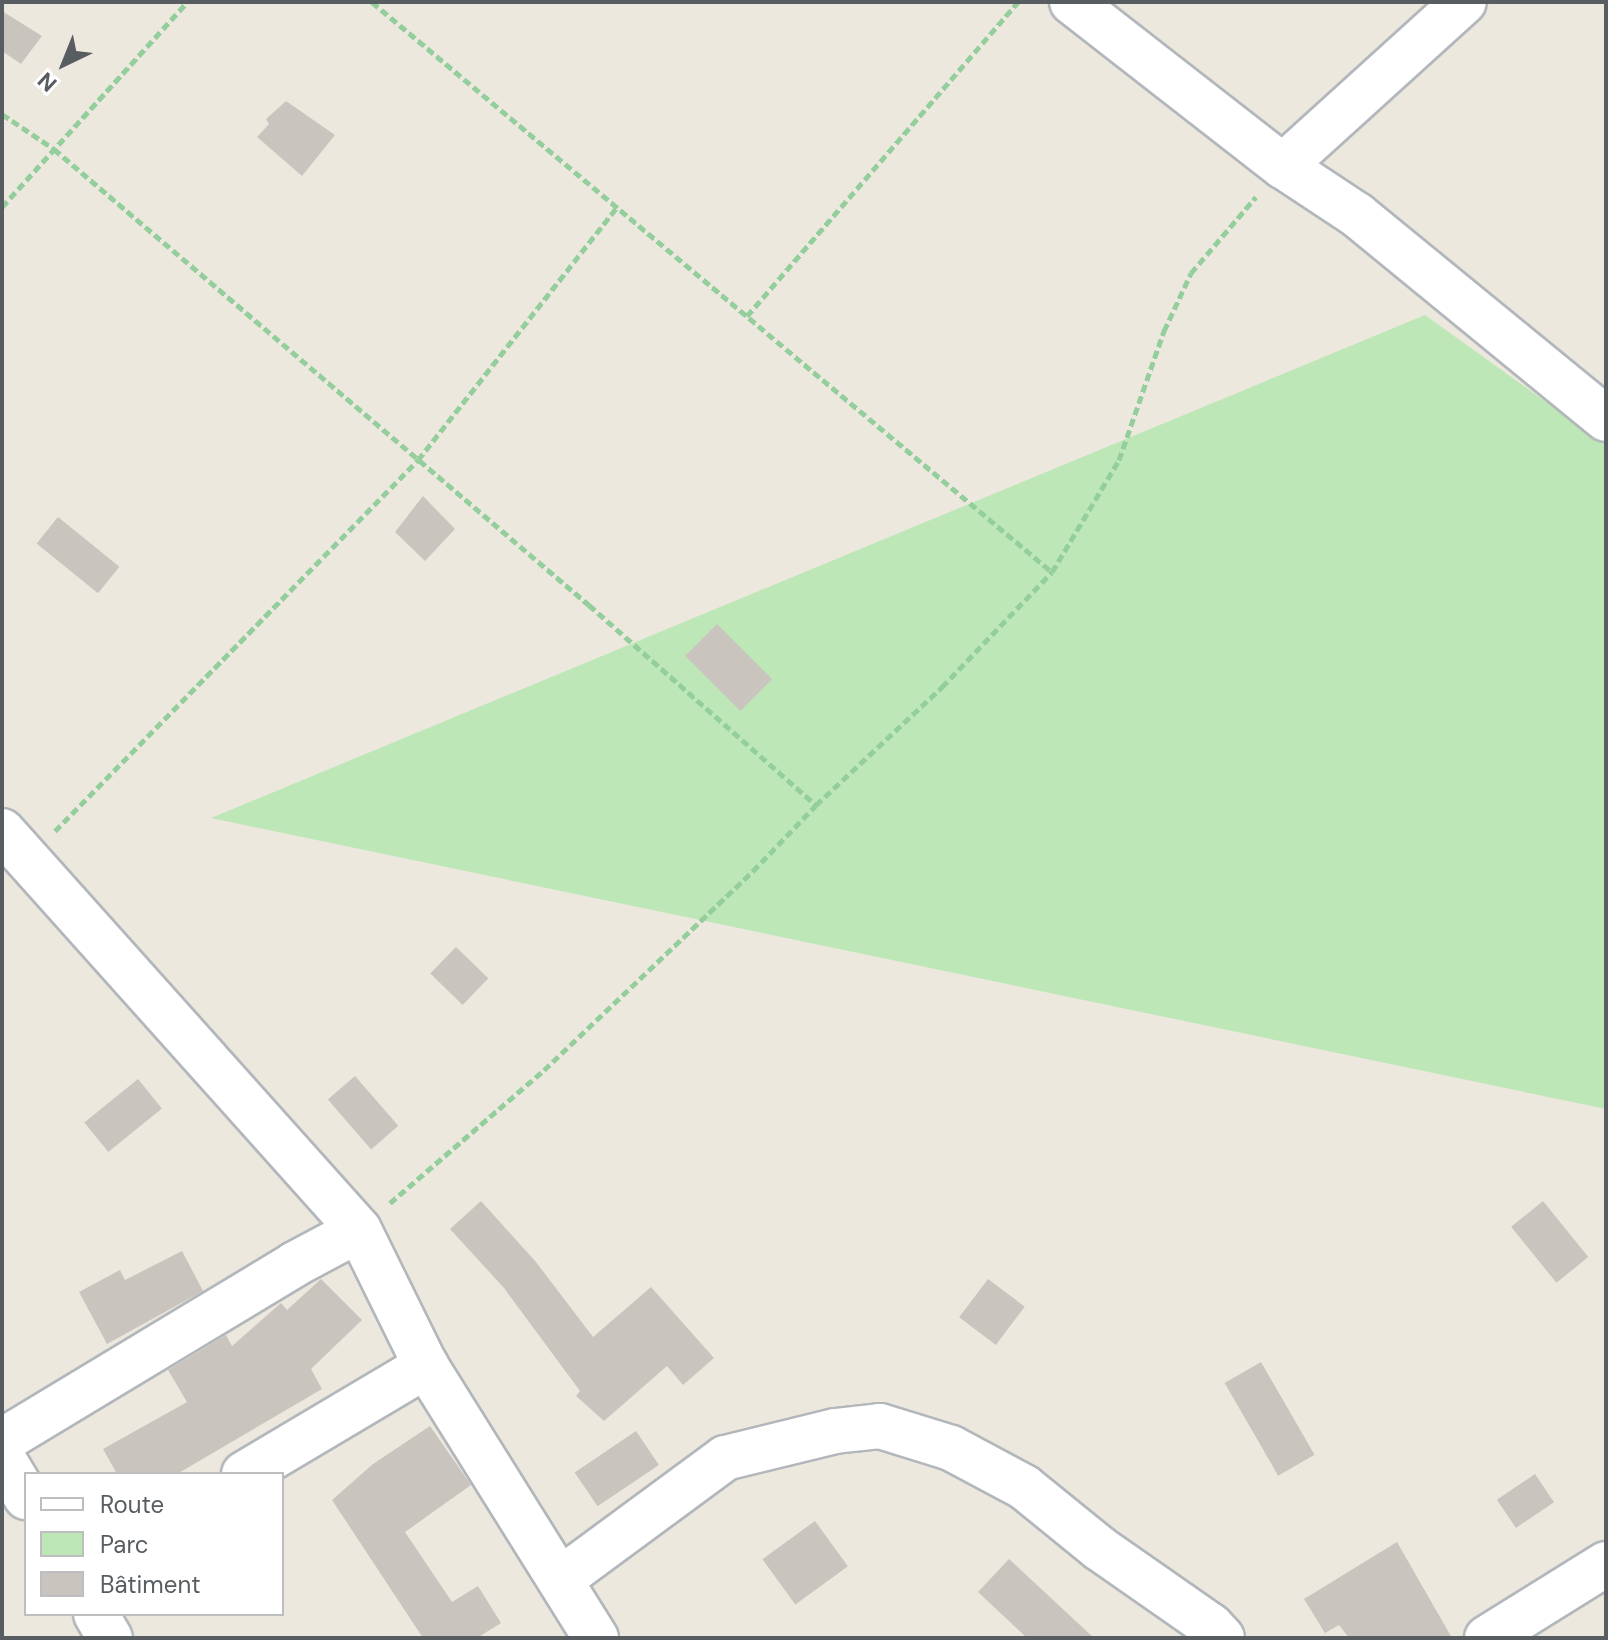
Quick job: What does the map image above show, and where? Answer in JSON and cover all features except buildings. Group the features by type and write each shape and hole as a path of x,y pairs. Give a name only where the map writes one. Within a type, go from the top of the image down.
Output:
{"street":[{"path":"1072,2 1283,166 1357,215 1606,419"},
{"path":"1283,166 1464,2"},
{"path":"11,856 359,1230 426,1366 596,1638"},
{"path":"2,1441 295,1264 359,1230"},
{"path":"247,1472 426,1366"},
{"path":"561,1579 725,1458 835,1431 880,1426 951,1448 1024,1487 1099,1548 1211,1626 1222,1638"},
{"path":"2,1457 24,1494"},
{"path":"1487,1638 1606,1564"},
{"path":"97,1616 110,1638"}],"path":[{"path":"2,207 187,2"},
{"path":"372,2 1052,572"},
{"path":"747,316 1018,2"},
{"path":"2,114 54,149 816,805"},
{"path":"359,1230 544,1070 942,687 1052,572 1119,460 1164,331 1191,273 1283,166"},
{"path":"11,856 418,460 617,207"}],"green space":[{"path":"1425,315 1606,445 1606,1109 211,818"}]}
